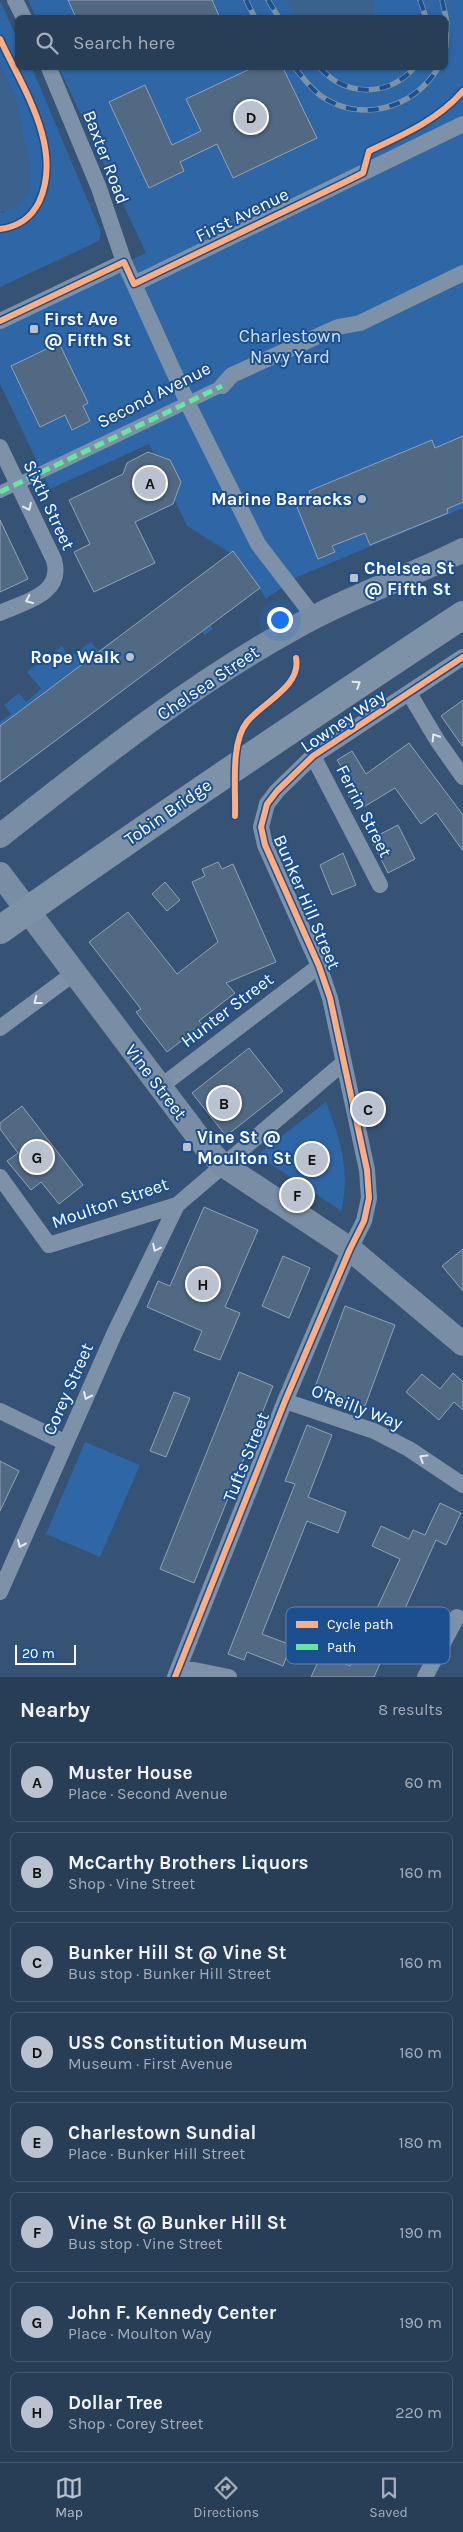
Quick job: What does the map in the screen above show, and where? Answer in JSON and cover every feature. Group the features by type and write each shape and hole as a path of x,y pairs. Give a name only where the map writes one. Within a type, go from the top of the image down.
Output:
{"highway":[{"name":"Tobin Bridge","path":"0,931 259,750 463,615"},
{"name":"Tobin Bridge","path":"0,931 146,827 330,702"}],"main road":[{"name":"Chelsea Street","path":"0,836 98,759 248,655 314,617 463,550"},
{"name":"Vine Street","path":"0,874 73,974 204,1146 223,1164 350,1249"},
{"path":"350,1249 463,1344"}],"street":[{"path":"15,0 22,15"},
{"name":"Baxter Road","path":"50,70 99,188 124,262 187,402 258,544 314,617"},
{"name":"First Avenue","path":"134,284 463,124"},
{"path":"0,321 124,262"},
{"name":"Second Avenue","path":"0,492 222,386 232,375 338,327 360,323 463,273"},
{"name":"Sixth Street","path":"0,447 54,560 56,572 54,582 44,593 0,613"},
{"name":"Lowney Way","path":"261,827 263,812 269,800 313,756 463,657"},
{"path":"409,693 437,740 463,778"},
{"name":"Ferrin Street","path":"313,756 380,885"},
{"name":"Bunker Hill Street","path":"261,827 265,845 319,966 330,998 367,1170 369,1198 364,1221 350,1249"},
{"name":"Hunter Street","path":"160,1087 319,966"},
{"path":"0,1028 73,974"},
{"name":"Moulton Street","path":"0,1177 49,1245 177,1205 343,1063"},
{"name":"Corey Street","path":"0,1592 115,1332 177,1205"},
{"name":"Tufts Street","path":"177,1672 285,1401 350,1249"},
{"name":"O'Reilly Way","path":"285,1401 374,1431 409,1449 463,1485"},
{"path":"0,1411 66,1443"},
{"path":"450,1630 457,1617"},
{"path":"425,1677 432,1664"},
{"path":"177,1672 228,1677"}],"green space":[{"name":"Charlestown Navy Yard","path":"28,0 463,0 463,508 297,577 266,599 258,587 208,623 213,629 205,635 197,629 169,656 0,783 0,722 11,714 4,705 19,693 26,702 41,689 27,672 62,646 70,657 91,642 98,651 235,556 187,526 149,444 50,489 0,384 0,321 146,253 60,70 448,70 448,15 35,15"},
{"path":"0,1 15,34 15,70 33,70 101,232 99,241 0,287 0,213 4,213 16,99 0,66"},
{"path":"326,1102 340,1142 344,1169 344,1196 341,1211 257,1155"},
{"path":"85,1442 140,1465 100,1557 46,1534"}],"shaded area":[{"path":"286,0 372,0 374,9 372,15 295,15"},
{"path":"0,66 16,99 30,170 29,191 18,206 0,213"}],"building":[{"path":"68,0 212,0 219,15 75,15"},
{"path":"248,70 284,70 317,138 233,178 217,144 180,162 184,171 149,188 109,102 145,85 172,145 201,131 186,99"},
{"path":"59,343 88,403 83,406 90,421 72,430 65,415 40,427 11,366"},
{"name":"Marine Barracks","path":"463,436 463,502 447,509 448,513 370,545 365,533 332,546 335,552 318,559 297,507 313,500 309,491 432,440 435,448"},
{"path":"148,452 170,460 181,482 173,504 135,522 155,563 94,592 74,552 90,544 69,500 123,474 127,463"},
{"path":"0,520 28,579 0,592"},
{"name":"Rope Walk","path":"233,551 260,588 0,782 0,726"},
{"path":"463,700 463,747 441,716"},
{"path":"409,743 463,815 463,851 436,813 421,824 395,788 357,811 348,795 355,790 337,760 352,751 366,774"},
{"path":"398,825 415,859 388,873 371,839"},
{"path":"343,853 356,885 332,895 320,865"},
{"path":"218,862 222,869 233,864 276,962 226,983 235,993 199,1021 202,1025 167,1052 136,1012 141,1009 89,942 128,912 177,974 218,942 192,882 205,876 202,869"},
{"path":"165,882 180,900 167,911 152,894"},
{"path":"249,1048 283,1091 226,1136 192,1093"},
{"path":"22,1106 83,1185 59,1204 41,1182 31,1190 7,1161 18,1153 0,1129 0,1123"},
{"path":"204,1207 258,1230 225,1307 240,1313 220,1360 194,1350 202,1331 147,1307 158,1281 170,1286"},
{"path":"463,1249 463,1291 442,1266"},
{"path":"283,1256 310,1268 289,1318 262,1306"},
{"path":"345,1306 395,1325 365,1406 315,1387"},
{"path":"239,1372 273,1386 194,1583 160,1569"},
{"path":"453,1373 463,1382 463,1410 454,1402 439,1420 406,1392 422,1374 440,1389"},
{"path":"174,1392 190,1398 166,1457 150,1451"},
{"path":"307,1425 332,1435 308,1497 346,1512 338,1533 307,1521 262,1634 286,1643 286,1658 283,1666 247,1652 244,1660 228,1654 295,1484 285,1481"},
{"path":"0,1461 19,1471 0,1511"},
{"path":"440,1503 461,1513 446,1545 436,1540 406,1607 378,1607 400,1559 372,1546 381,1526 409,1539 413,1530 425,1535"},
{"path":"317,1664 346,1664 350,1666 351,1664 380,1664 374,1677 311,1677"}],"railway":[{"path":"246,0 254,15"},
{"path":"268,0 277,15"},
{"path":"420,0 425,15"},
{"path":"442,0 445,15"},
{"path":"297,70 321,96 353,109 369,110 386,108 401,102 428,82 437,70"},
{"path":"322,70 330,78 342,84 367,90 392,84 404,78 412,70"}],"marked path":[{"path":"0,492 222,386"}],"cycle path":[{"path":"0,39 15,69"},
{"path":"0,229 18,224 32,213 39,202 45,181 47,160 43,139 29,97 16,70"},
{"path":"0,321 124,262 134,284 343,183 363,173 369,151 431,119 463,91"},
{"path":"175,1677 285,1401 350,1249 364,1221 369,1198 367,1170 330,998 319,966 265,845 261,827 267,804 277,791 313,756 463,657"},
{"path":"235,816 236,754 242,731 247,722 287,686 296,668 296,658"}],"place":[{"name":"USS Constitution Museum","path":"251,117"},
{"name":"First Ave @ Fifth St","path":"34,329"},
{"name":"Muster House","path":"150,483"},
{"name":"Marine Barracks","path":"362,499"},
{"name":"Chelsea St @ Fifth St","path":"354,578"},
{"name":"Rope Walk","path":"130,657"},
{"name":"McCarthy Brothers Liquors","path":"224,1103"},
{"name":"Bunker Hill St @ Vine St","path":"368,1109"},
{"name":"Vine St @ Moulton St","path":"187,1147"},
{"name":"John F. Kennedy Center","path":"37,1157"},
{"name":"Charlestown Sundial","path":"312,1159"},
{"name":"Vine St @ Bunker Hill St","path":"297,1195"},
{"name":"Dollar Tree","path":"203,1284"}]}
